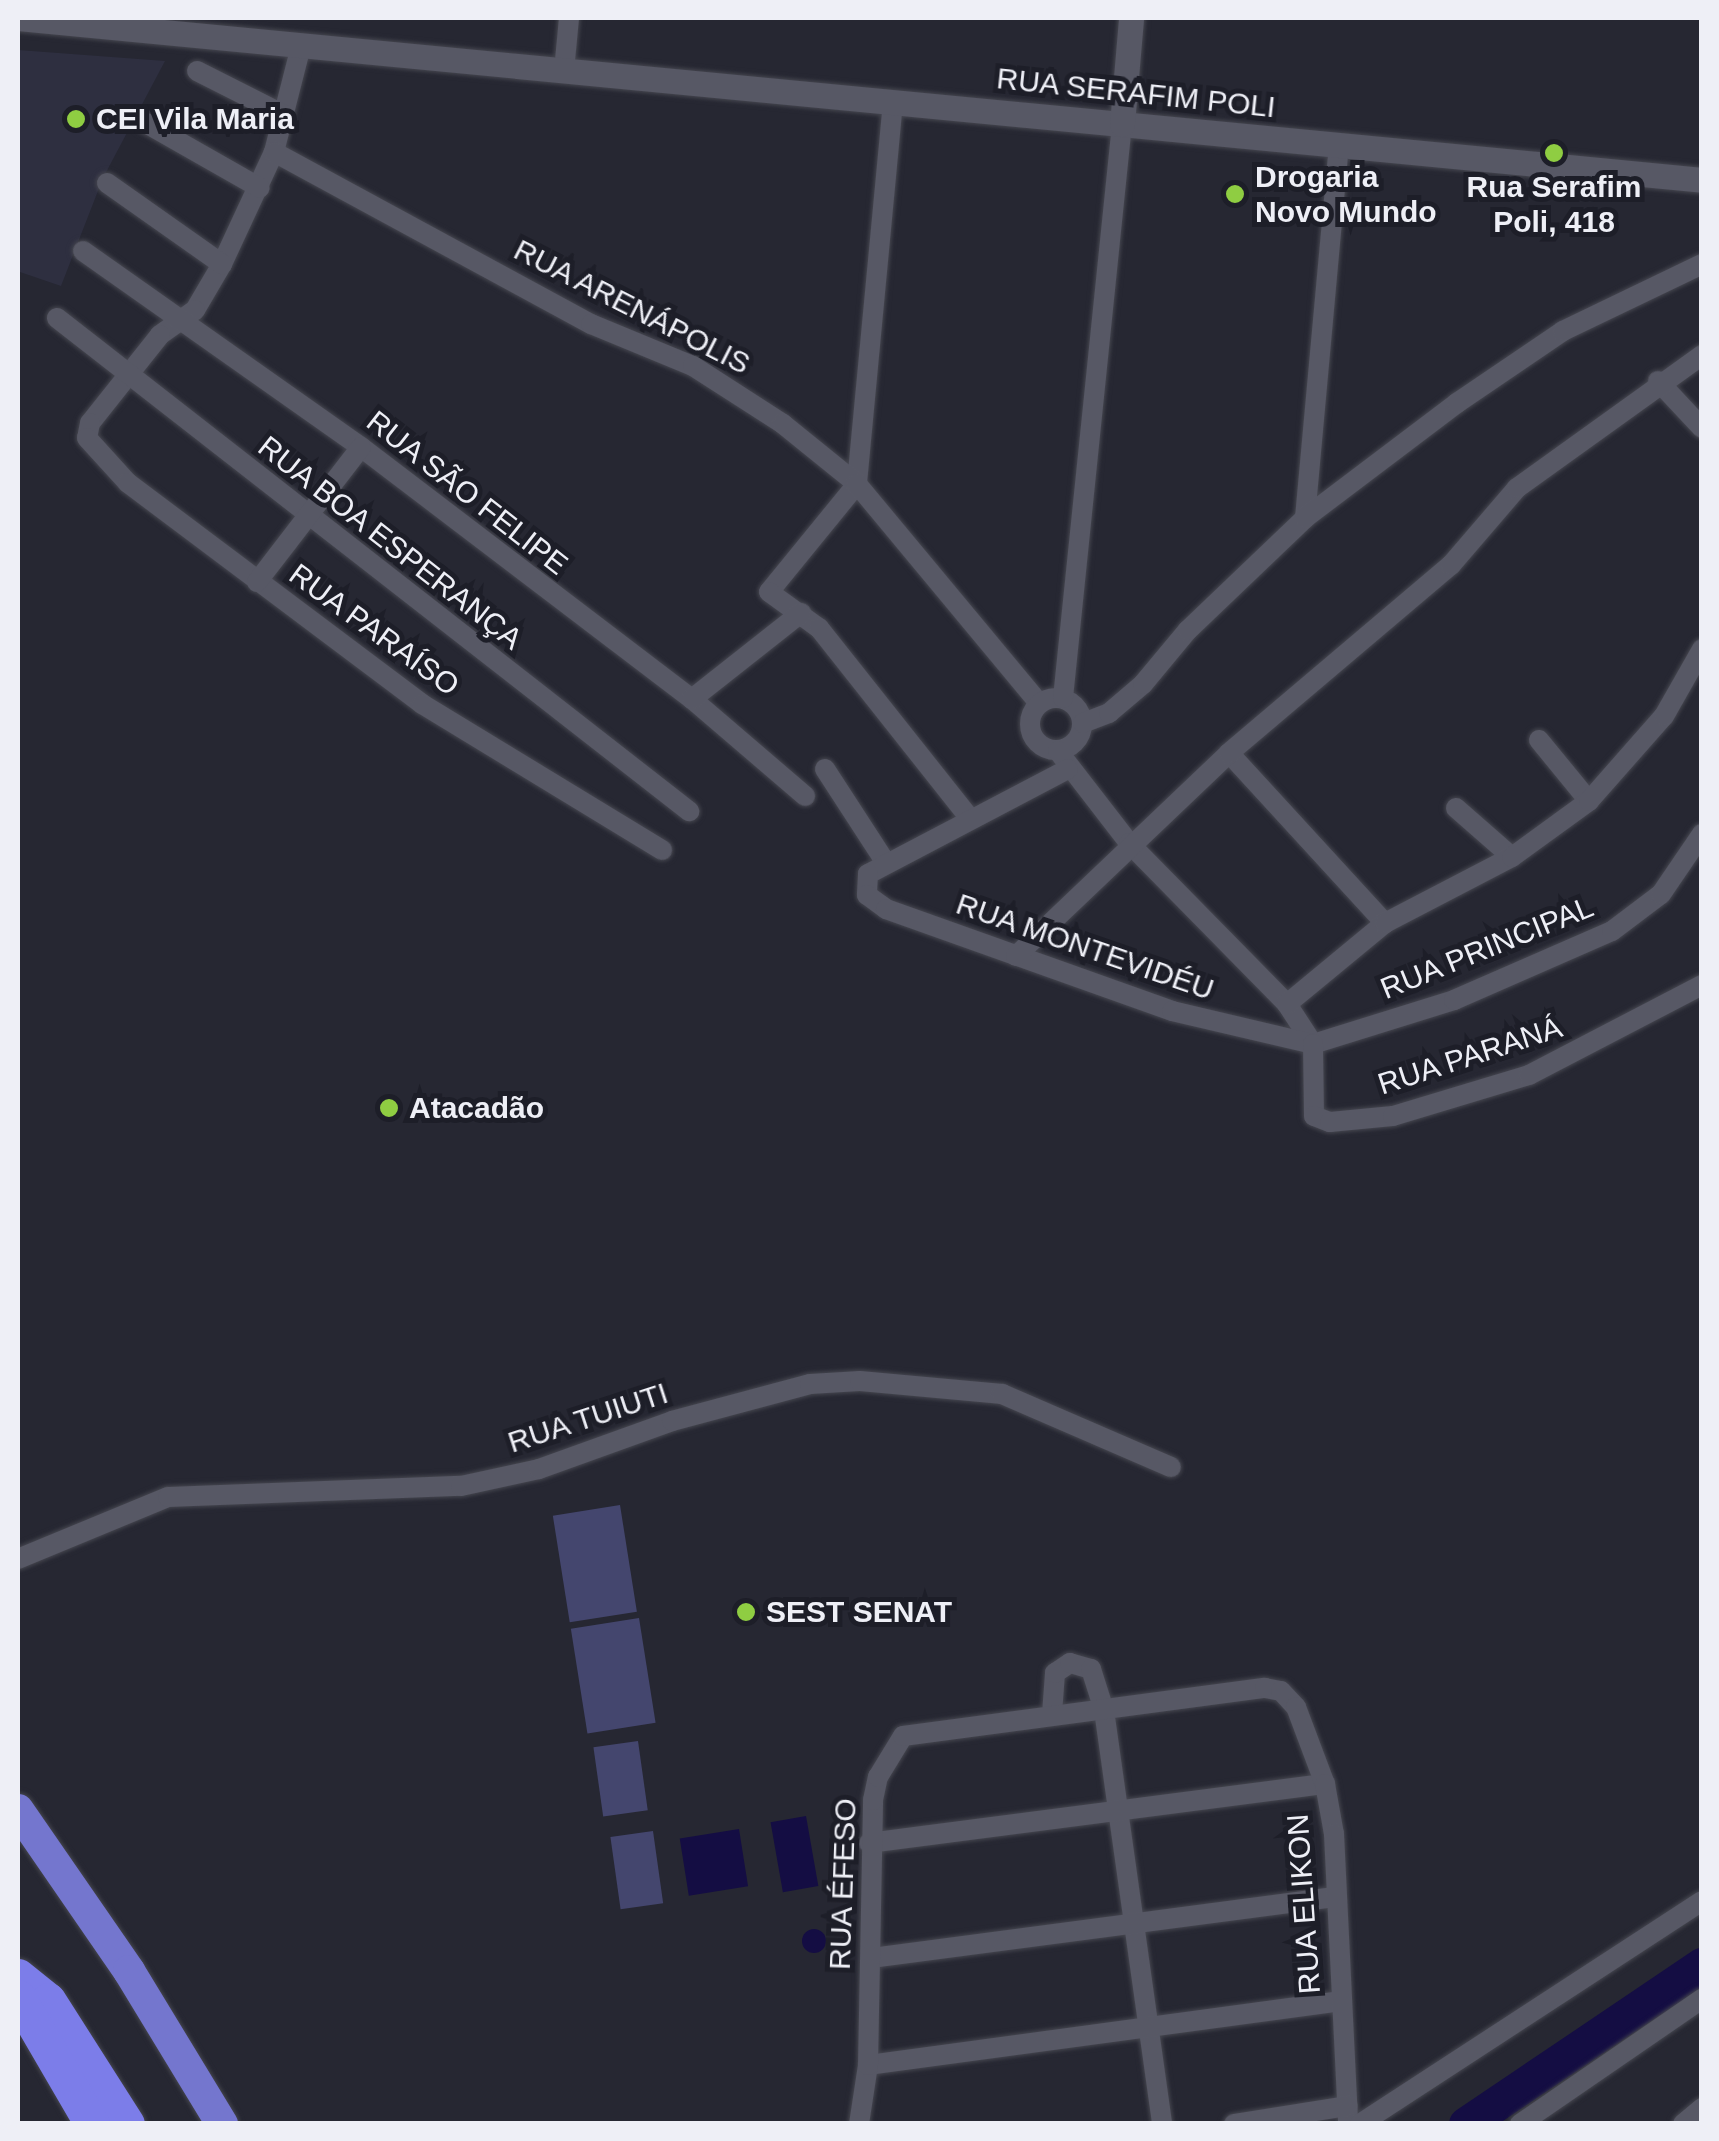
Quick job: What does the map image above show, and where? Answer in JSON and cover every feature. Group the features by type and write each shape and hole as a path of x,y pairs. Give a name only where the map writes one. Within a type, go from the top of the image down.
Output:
{"highway":[{"path":"18,1810 129,1971 222,2124"},
{"path":"18,1976 48,2000 127,2124"},
{"path":"18,1997 92,2124"}],"street":[{"name":"RUA SERAFIM POLI","path":"18,18 170,27 300,50 564,70 1702,180"},
{"path":"564,70 569,18"},
{"path":"1062,698 1131,18"},
{"path":"129,377 177,322 196,310 222,264 274,152 300,50"},
{"path":"198,72 284,115"},
{"path":"893,102 857,484 768,592 820,628 970,817"},
{"path":"144,122 260,188"},
{"path":"1305,518 1339,145"},
{"name":"RUA ARENÁPOLIS","path":"274,152 592,324 696,368 783,424 857,484 1039,704"},
{"path":"106,183 222,264"},
{"name":"RUA SÃO FELIPE","path":"83,251 177,322 361,447 692,699 804,796"},
{"path":"1082,723 1110,713 1143,684 1188,630 1305,518 1510,364 1702,264"},
{"name":"RUA BOA ESPERANÇA","path":"57,318 690,811"},
{"path":"1016,956 1129,843 1229,752 1451,566 1517,488 1658,381 1702,355"},
{"name":"RUA PARAÍSO","path":"129,377 90,422 89,442 128,483 422,704 662,850"},
{"path":"1658,381 1702,428"},
{"path":"258,582 311,518 361,447"},
{"path":"692,699 801,613"},
{"path":"1287,1004 1385,923 1512,857 1589,802 1664,716 1702,649"},
{"path":"1062,698 1039,704 1030,718 1032,736 1063,760 1129,843 1287,1004 1313,1044"},
{"path":"824,769 877,868 1063,760 1078,740 1082,723 1076,708 1062,698"},
{"path":"1539,740 1589,802"},
{"path":"1229,752 1385,923"},
{"path":"1456,808 1512,857"},
{"name":"RUA PRINCIPAL","path":"1313,1044 1454,1000 1612,931 1661,894 1702,834"},
{"name":"RUA MONTEVIDÉU","path":"877,868 863,887 873,902 1172,1011 1313,1044"},
{"name":"RUA PARANÁ","path":"1313,1044 1314,1116 1330,1122 1392,1116 1529,1075 1702,984"},
{"name":"RUA TUIUTI","path":"18,1559 168,1496 461,1486 539,1470 672,1421 810,1384 860,1381 1002,1394 1171,1466"},
{"path":"1052,1714 1050,1684 1064,1666 1087,1666 1100,1686 1104,1710 1162,2124"},
{"name":"RUA ELIKON","path":"1104,1710 1276,1689 1303,1721 1325,1784 1352,2118"},
{"name":"RUA ÉFESO","path":"859,2124 868,2066 869,1844 878,1777 909,1732 1104,1710"},
{"path":"869,1844 1325,1784"},
{"path":"870,1958 1134,1927 1336,1897"},
{"path":"1234,2124 1352,2118 1702,1902"},
{"path":"1520,2124 1702,1999"},
{"path":"868,2066 1341,2001"},
{"path":"1683,2124 1702,2108"}],"shaded area":[{"name":"CEI Vila Maria","path":"18,50 165,61 103,178 61,286 20,272"},
{"path":"620,1505 637,1612 570,1622 553,1516"},
{"path":"639,1618 656,1723 587,1733 571,1629"},
{"path":"638,1741 648,1810 603,1817 593,1747"},
{"path":"806,1816 818,1886 783,1892 771,1822"},
{"path":"739,1829 748,1886 689,1896 680,1838"},
{"path":"653,1831 663,1903 621,1909 610,1837"},
{"path":"814,1929 823,1932 823,1950 814,1953 805,1950 802,1941 805,1932"}],"waterway":[{"path":"1466,2124 1702,1965"}],"place":[{"name":"CEI Vila Maria","path":"76,119"},
{"name":"Rua Serafim Poli, 418","path":"1554,153"},
{"name":"Drogaria Novo Mundo","path":"1235,194"},
{"name":"Atacadão","path":"389,1108"},
{"name":"SEST SENAT","path":"746,1612"}]}
